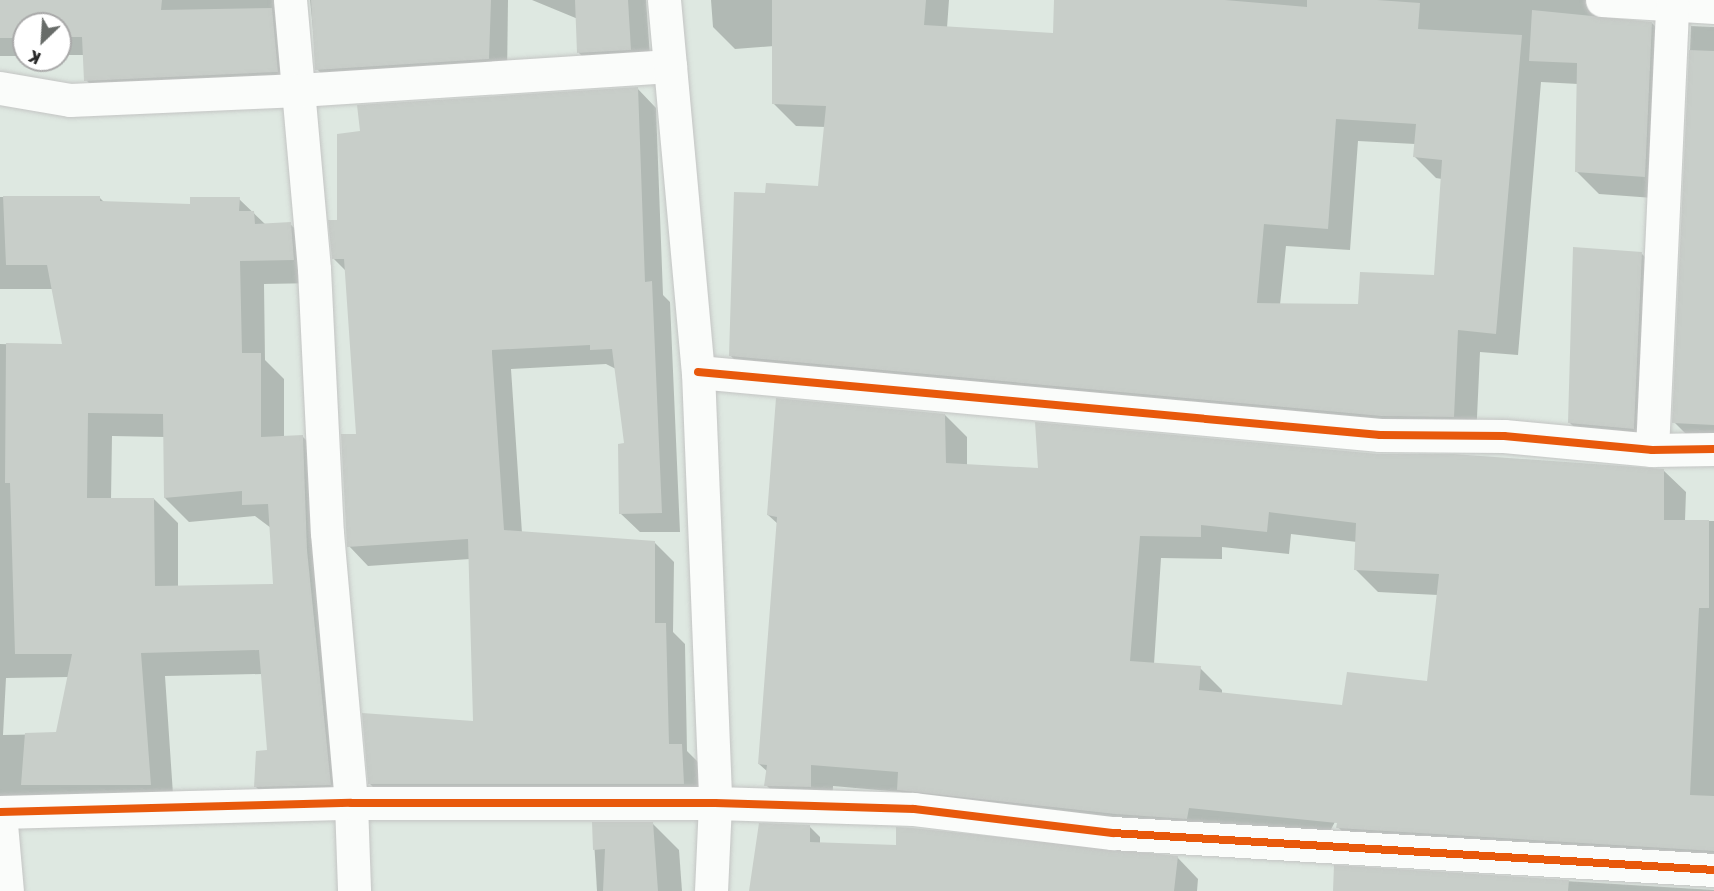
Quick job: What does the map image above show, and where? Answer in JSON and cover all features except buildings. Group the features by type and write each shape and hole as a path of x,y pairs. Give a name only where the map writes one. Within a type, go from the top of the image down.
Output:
{"street":[{"path":"290,0 314,269 327,533 351,803 354,891"},
{"path":"664,0 698,372 715,803 711,891"},
{"path":"1602,0 1714,7"},
{"path":"1653,450 1672,5"},
{"path":"0,88 70,100 299,90 670,66"},
{"path":"698,372 1380,435 1504,436 1653,450 1714,449"},
{"path":"7,891 0,812 351,803 715,803 914,809 1113,833 1714,870"}],"cycle path":[{"path":"698,372 1380,435 1504,436 1652,450 1714,449"},
{"path":"0,812 351,803 715,803 914,809 1113,833 1714,870"}]}
